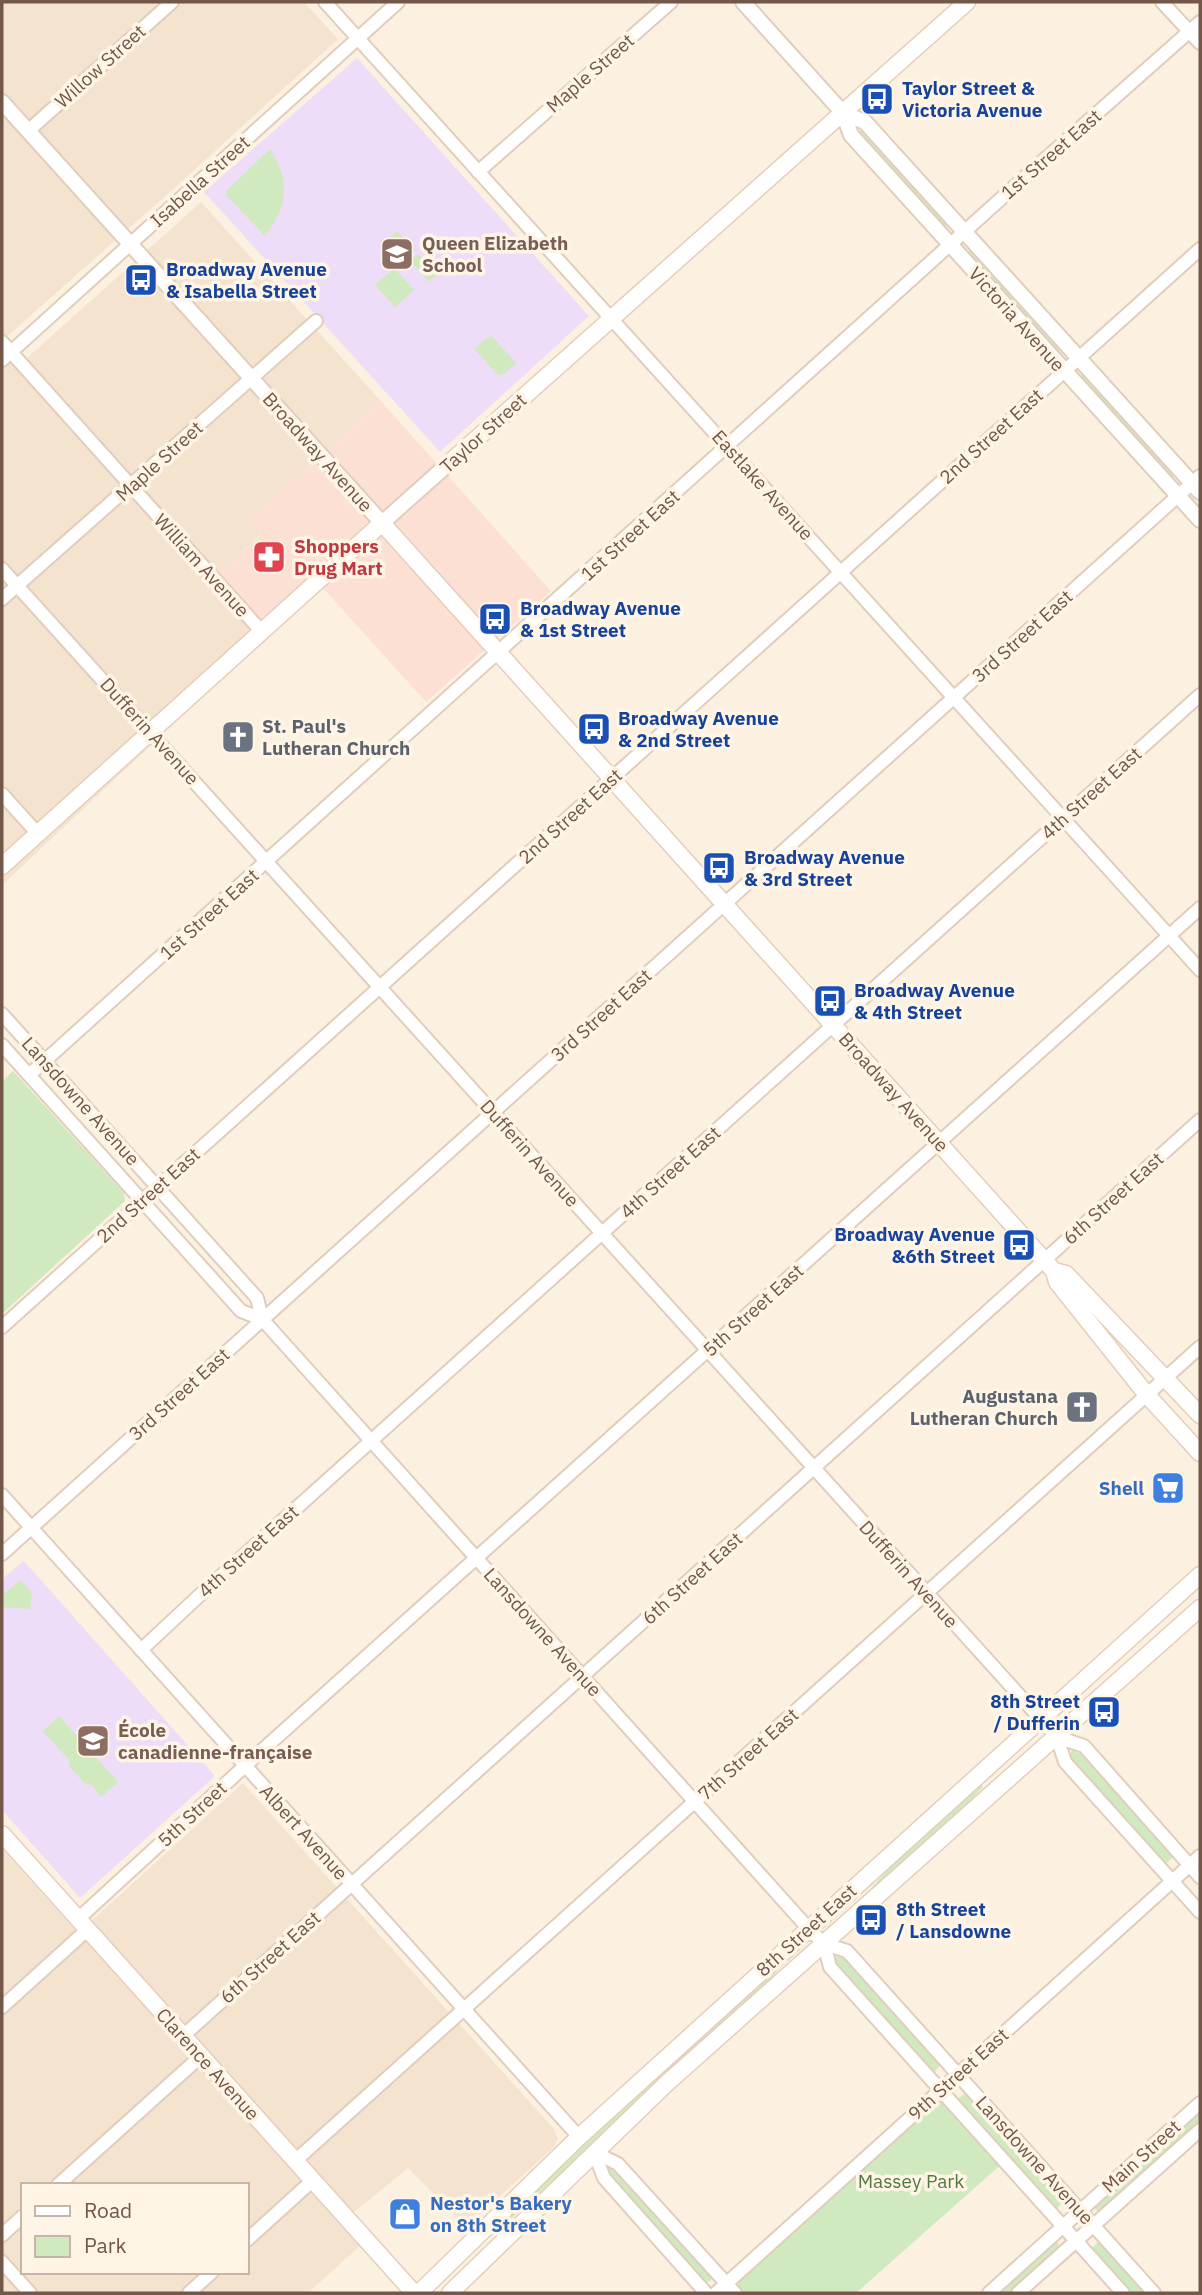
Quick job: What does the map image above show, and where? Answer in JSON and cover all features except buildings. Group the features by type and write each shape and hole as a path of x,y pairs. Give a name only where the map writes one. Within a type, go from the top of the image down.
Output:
{"main road":[{"name":"Taylor Street","path":"447,465 967,2"},
{"name":"Taylor Street","path":"2,866 382,523"},
{"name":"Broadway Avenue","path":"382,523 1049,1265 1057,1282 1147,1395 1200,1453"},
{"name":"Broadway Avenue","path":"1049,1265 1066,1274 1200,1415"},
{"name":"8th Street East","path":"417,2293 579,2137 1200,1575"},
{"name":"8th Street East","path":"450,2293 666,2084 1200,1608"},
{"name":"Clarence Avenue","path":"2,1834 312,2181 417,2293"}],"street":[{"name":"Willow Street","path":"28,131 172,2"},
{"name":"Eastlake Avenue","path":"325,2 1200,970"},
{"name":"Isabella Street","path":"5,351 130,244 398,2"},
{"name":"Maple Street","path":"478,172 671,2"},
{"name":"Victoria Avenue","path":"743,2 843,113 851,135 1200,520"},
{"path":"1163,2 1200,43"},
{"name":"1st Street East","path":"29,1075 1200,22"},
{"name":"Broadway Avenue","path":"2,102 382,523"},
{"name":"Victoria Avenue","path":"843,113 865,122 1079,358 1198,484"},
{"name":"2nd Street East","path":"2,1327 1200,249"},
{"name":"Maple Street","path":"2,599 316,321"},
{"name":"William Avenue","path":"5,351 262,632"},
{"name":"Taylor Street","path":"382,523 447,465"},
{"name":"3rd Street East","path":"2,1554 954,696 1178,496 1198,484"},
{"name":"Dufferin Avenue","path":"2,569 1057,1737 1065,1762 1200,1912"},
{"name":"4th Street East","path":"141,1650 1200,695"},
{"path":"2,794 38,834"},
{"name":"5th Street East","path":"306,1711 1200,908"},
{"name":"Lansdowne Avenue","path":"2,1014 257,1298 262,1319"},
{"name":"Lansdowne Avenue","path":"2,1045 241,1311 262,1319 808,1928 824,1944 847,1951 1154,2293"},
{"name":"6th Street East","path":"183,2036 814,1468 1049,1265 1200,1120"},
{"name":"7th Street East","path":"295,2161 1200,1346"},
{"name":"Albert Avenue","path":"2,1495 579,2137"},
{"name":"5th Street","path":"2,2007 244,1766 306,1711"},
{"name":"Dufferin Avenue","path":"1057,1737 1084,1746 1200,1877"},
{"name":"9th Street East","path":"716,2293 731,2288 957,2074 1200,1856"},
{"name":"Lansdowne Avenue","path":"824,1944 830,1966 1123,2293"},
{"path":"60,2183 201,2056"},
{"name":"Main Street","path":"989,2293 1200,2103"},
{"name":"Main Street","path":"1018,2293 1200,2130"},
{"path":"594,2152 618,2164 731,2288"},
{"path":"594,2152 604,2178 706,2293"},
{"path":"248,2239 312,2181"},
{"path":"2,2235 21,2218"},
{"path":"2,2262 30,2293"},
{"path":"189,2293 210,2274"}],"shaded area":[{"path":"2,2 304,2 338,39 2,341"},
{"name":"Queen Elizabeth School","path":"357,58 589,316 440,452 204,192"},
{"path":"201,202 380,400 250,522 261,534 205,586 258,645 2,885 2,351 17,367"},
{"path":"380,400 551,591 426,702 322,587 258,645 204,586 261,535 250,522"},
{"name":"École canadienne-française","path":"24,1561 215,1776 80,1898 2,1810 2,1579"},
{"path":"243,1783 554,2129 558,2139 553,2148 466,2227 408,2168 342,2222 361,2245 308,2293 2,2293 2,1849 78,1933"}],"green space":[{"path":"863,127 949,223 945,228 858,134"},
{"path":"270,149 281,173 284,194 278,214 265,236 226,195 227,190"},
{"path":"397,231 415,250 407,258 389,238"},
{"path":"971,248 1062,348 1058,353 967,254"},
{"path":"418,254 437,275 429,282 411,261"},
{"path":"394,268 414,290 395,307 375,285"},
{"path":"491,335 516,363 503,375 498,375 474,349"},
{"path":"1085,373 1175,474 1171,478 1080,377"},
{"path":"13,1071 124,1193 125,1201 2,1314 2,1082"},
{"path":"21,1580 32,1593 30,1609 2,1607 2,1595"},
{"path":"59,1716 118,1782 101,1797 91,1784 86,1785 69,1766 69,1760 43,1731"},
{"path":"1072,1750 1081,1754 1172,1855 1164,1865 1072,1762 1069,1757"},
{"path":"981,1784 983,1787 965,1807 867,1896 898,1858"},
{"path":"840,1953 941,2064 933,2074 832,1961"},
{"path":"777,1968 762,1990 492,2236 490,2234 554,2168"},
{"name":"Massey Park","path":"940,2090 1004,2162 856,2293 736,2293 727,2283"},
{"path":"965,2093 1063,2201 1057,2209 958,2102"},
{"path":"1200,2108 1200,2123 1098,2212 1093,2206"},
{"path":"611,2165 711,2275 711,2281 704,2282 605,2172 606,2167"},
{"path":"1056,2240 1061,2248 1011,2293 994,2293"},
{"path":"1098,2242 1146,2293 1130,2293 1092,2251"}],"place":[{"name":"Taylor Street & Victoria Avenue","path":"877,99"},
{"name":"Queen Elizabeth School","path":"397,254"},
{"name":"Broadway Avenue & Isabella Street","path":"141,280"},
{"name":"Shoppers Drug Mart","path":"269,557"},
{"name":"Broadway Avenue & 1st Street","path":"495,619"},
{"name":"Broadway Avenue & 2nd Street","path":"594,729"},
{"name":"St. Paul's Lutheran Church","path":"238,737"},
{"name":"Broadway Avenue & 3rd Street","path":"719,868"},
{"name":"Broadway Avenue & 4th Street","path":"830,1001"},
{"name":"Broadway Avenue &6th Street","path":"1019,1245"},
{"name":"Augustana Lutheran Church","path":"1082,1407"},
{"name":"Shell","path":"1168,1488"},
{"name":"8th Street / Dufferin","path":"1104,1712"},
{"name":"École canadienne-française","path":"93,1741"},
{"name":"8th Street / Lansdowne","path":"871,1920"},
{"name":"Nestor's Bakery on 8th Street","path":"405,2214"}]}
